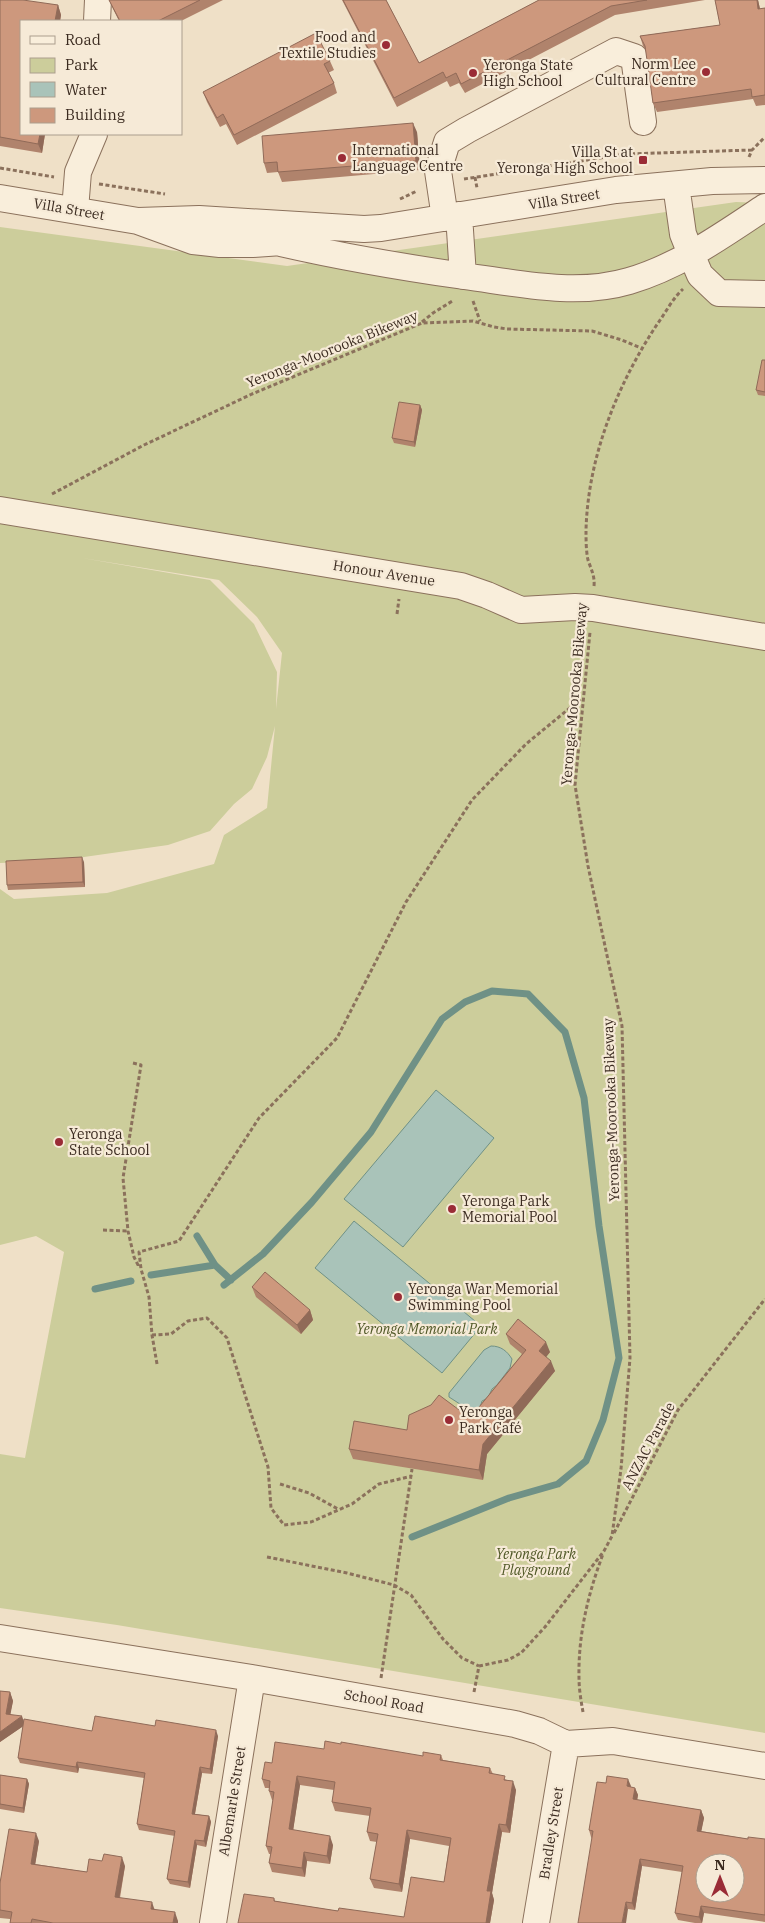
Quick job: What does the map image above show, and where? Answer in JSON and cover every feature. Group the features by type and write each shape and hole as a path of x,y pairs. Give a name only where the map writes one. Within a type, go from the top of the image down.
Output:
{"street":[{"path":"96,20 98,0"},
{"path":"466,290 452,217 438,171 447,142 616,51 634,57 643,122"},
{"path":"75,210 78,172 94,135"},
{"name":"Villa Street","path":"0,198 138,221 193,241 220,244 281,243 315,240 364,229 452,217 616,190 712,181 756,172"},
{"path":"676,185 683,234 700,275 719,293 765,294"},
{"path":"281,243 373,263 427,272 466,290 602,286 629,281 691,254 765,207"},
{"name":"Villa Street","path":"138,221 199,219 364,229"},
{"name":"Honour Avenue","path":"0,510 461,586 521,610 593,608 765,637"},
{"name":"School Road","path":"0,1638 252,1678 516,1724 539,1731 566,1744 613,1741 765,1766"},
{"name":"Albemarle Street","path":"213,1923 252,1678"},
{"name":"Bradley Street","path":"536,1923 566,1744"}],"path":[{"path":"459,180 626,154 752,150 765,137"},
{"path":"752,150 756,172"},
{"path":"0,168 55,177"},
{"path":"475,177 477,188"},
{"path":"642,348 679,292 684,288"},
{"path":"422,323 466,290 481,322"},
{"name":"Yeronga-Moorooka Bikeway","path":"43,498 144,445 252,394 422,323 481,322 494,327 506,328 592,331 642,348 619,392 591,481 586,530 588,558 595,579 574,785 588,866 622,1026 630,1358 621,1469 612,1536 604,1551 545,1626 521,1652 508,1660 479,1666"},
{"path":"157,1364 152,1335 149,1297 141,1269 139,1252 180,1241 259,1118 337,1038 406,902 472,800 526,744 582,698"},
{"path":"133,1063 141,1065 123,1178 128,1231 134,1257 141,1269"},
{"path":"103,1230 128,1231"},
{"name":"ANZAC Parade","path":"612,1536 678,1410 765,1299"},
{"path":"152,1335 171,1334 188,1321 207,1318 227,1338 268,1467 271,1508 284,1525 312,1522 352,1504 379,1484 412,1476"},
{"path":"380,1678 412,1469"},
{"path":"280,1484 309,1493 339,1510"},
{"path":"583,1712 578,1679 583,1619 594,1578 604,1551"},
{"path":"267,1557 347,1573 394,1585 411,1594 443,1639 462,1658 479,1666 473,1694"}],"green space":[{"name":"Yeronga Memorial Park","path":"736,202 765,203 765,1733 117,1625 0,1608 0,1454 25,1458 64,1252 36,1236 0,1245 0,889 14,899 107,893 214,864 224,835 267,808 275,726 267,757 252,789 234,804 210,831 168,845 56,861 0,863 0,227 287,266","holes":["82,558 219,580 257,617 282,653 276,709 277,672 254,624 210,580"]}],"water":[{"path":"436,1090 494,1138 403,1247 344,1199"},
{"name":"Yeronga War Memorial Swimming Pool","path":"354,1221 481,1326 442,1373 315,1268"},
{"path":"491,1346 501,1348 508,1354 512,1359 510,1368 492,1389 488,1398 482,1401 478,1410 469,1414 463,1406 449,1397 449,1393 484,1350"}],"building":[{"path":"0,0 23,0 58,5 55,20 20,20 20,135 40,135 38,144 0,137"},
{"path":"109,0 200,0 160,20 119,20"},
{"path":"343,0 386,0 419,63 539,0 647,0 611,6 461,84 456,73 446,78 443,72 394,98"},
{"name":"Norm Lee Cultural Centre","path":"715,0 757,0 758,9 765,8 765,95 752,97 751,89 653,103 645,46 640,36 720,25"},
{"path":"316,33 330,61 324,64 334,83 234,135 223,114 217,118 203,92"},
{"name":"International Language Centre","path":"413,123 416,161 278,172 277,162 264,163 262,136"},
{"path":"762,360 765,360 765,392 756,390"},
{"path":"399,402 420,405 414,442 392,438"},
{"path":"82,857 83,882 7,885 6,861"},
{"path":"265,1272 310,1310 297,1325 252,1287"},
{"path":"518,1319 546,1342 539,1351 551,1361 483,1444 479,1470 349,1449 354,1421 407,1430 409,1415 431,1405 439,1395 470,1418 526,1350 506,1334"},
{"path":"0,1691 10,1692 6,1714 22,1716 0,1732"},
{"path":"95,1716 155,1726 156,1720 216,1730 210,1769 200,1767 192,1814 209,1816 204,1841 195,1840 188,1882 167,1879 175,1831 137,1824 145,1773 77,1762 76,1767 18,1758 24,1719 92,1731"},
{"path":"325,1741 423,1756 423,1752 441,1755 440,1760 490,1768 489,1773 505,1776 504,1780 513,1781 506,1825 499,1824 487,1891 491,1891 486,1923 238,1923 244,1894 274,1898 274,1901 338,1911 339,1908 404,1917 411,1877 444,1882 451,1838 407,1830 399,1884 370,1879 378,1834 367,1832 371,1808 332,1802 335,1782 297,1776 289,1829 330,1836 327,1856 304,1852 302,1868 269,1863 272,1847 266,1846 274,1792 269,1791 270,1781 262,1779 265,1762 272,1763 275,1742 324,1749"},
{"path":"0,1775 27,1779 23,1808 0,1804"},
{"path":"607,1776 628,1779 627,1786 635,1788 633,1799 701,1810 697,1831 748,1839 748,1837 765,1839 765,1915 701,1906 699,1917 675,1913 683,1866 640,1859 632,1903 626,1902 622,1923 578,1923 593,1831 589,1830 597,1782 606,1783"},
{"path":"9,1829 36,1833 31,1864 87,1872 89,1859 102,1861 104,1854 122,1857 115,1897 152,1902 151,1909 175,1912 173,1923 53,1923 32,1919 31,1923 10,1923 12,1912 0,1910 0,1883"}],"waterway":[{"path":"224,1285 263,1254 312,1202 371,1132 442,1019 465,1002 492,991 528,994 565,1032 584,1098 599,1226 619,1358 603,1420 586,1461 558,1484 509,1498 412,1537"},
{"path":"197,1236 215,1265 231,1280"},
{"path":"151,1275 215,1265"},
{"path":"95,1289 131,1281"}],"place":[{"name":"Food and Textile Studies","path":"386,45"},
{"name":"Norm Lee Cultural Centre","path":"706,72"},
{"name":"Yeronga State High School","path":"473,73"},
{"name":"International Language Centre","path":"342,158"},
{"name":"Villa St at Yeronga High School","path":"643,160"},
{"name":"Yeronga State School","path":"59,1142"},
{"name":"Yeronga Park Memorial Pool","path":"452,1209"},
{"name":"Yeronga War Memorial Swimming Pool","path":"398,1297"},
{"name":"Yeronga Park Café","path":"449,1420"}],"park label":[{"name":"Yeronga Park Playground","path":"536,1562"}]}
